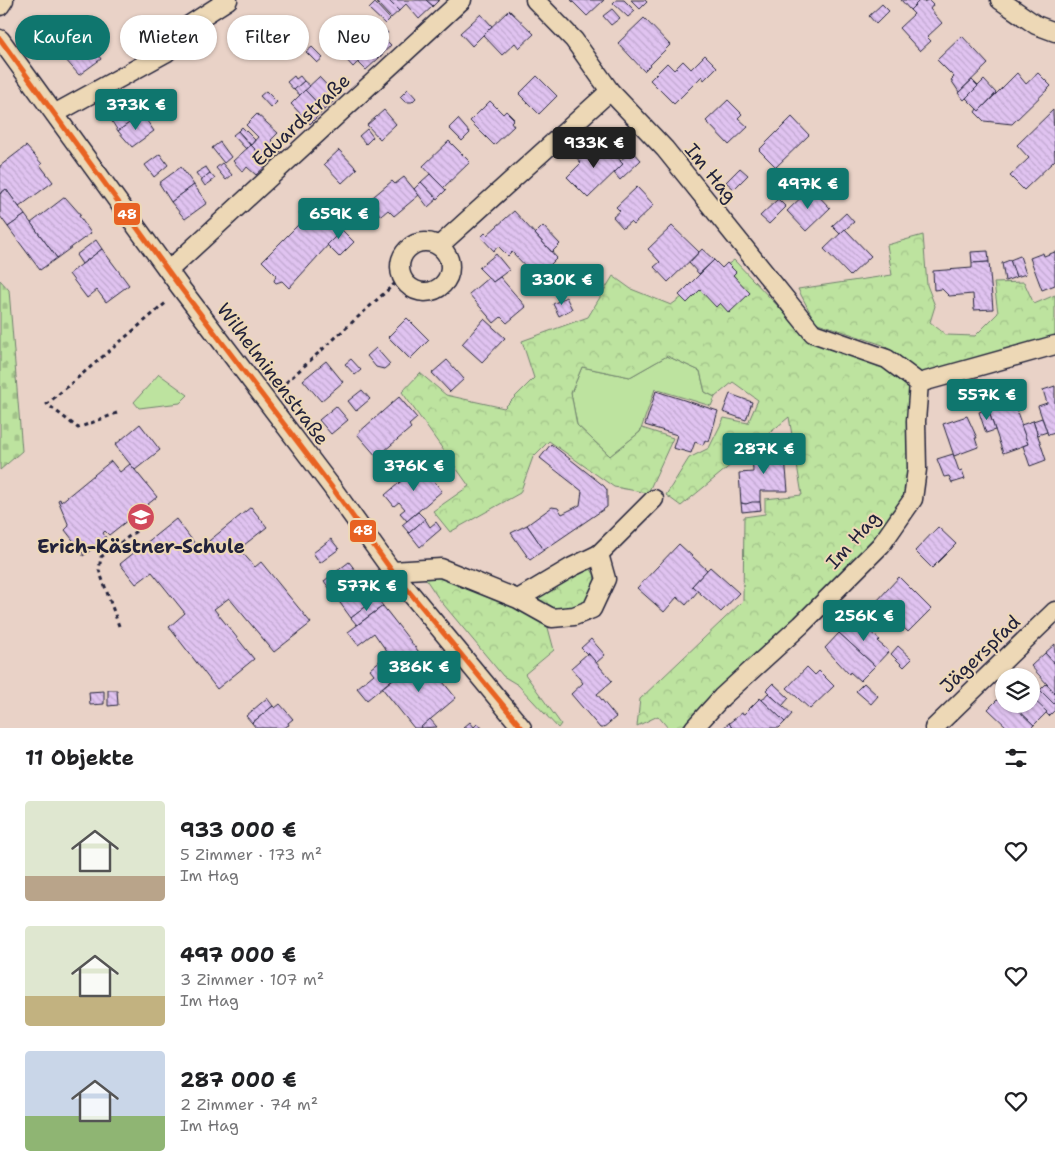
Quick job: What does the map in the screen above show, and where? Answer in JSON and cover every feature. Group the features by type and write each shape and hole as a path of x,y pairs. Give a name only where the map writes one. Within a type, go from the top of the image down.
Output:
{"street":[{"path":"0,6 4,0"},
{"path":"56,113 166,52 186,27 228,0"},
{"name":"Eduardstraße","path":"169,270 462,0"},
{"name":"Im Hag","path":"535,0 574,40 610,91 665,149 814,333 887,359 919,383 916,421 917,469 913,499 881,545 801,625 722,696 694,728"},
{"path":"1000,0 1036,25 1055,32"},
{"name":"Wilhelminenstraße","path":"0,39 392,571 522,728"},
{"path":"439,246 610,91"},
{"path":"424,242 439,246 449,258 449,275 445,283 430,292 422,292 407,284 402,277 401,261 409,248 424,242"},
{"path":"919,383 1055,345"},
{"path":"518,599 572,566 599,554 654,499"},
{"path":"392,571 441,568 518,599 552,618 574,616 592,608 606,580 599,554"},
{"name":"Jägerspfad","path":"934,728 1055,611"}],"path":[{"path":"266,400 402,277"},
{"path":"117,413 78,428 47,404 162,307"},
{"path":"119,626 99,570 101,557 139,529"}],"green space":[{"path":"923,235 927,285 935,306 930,322 946,335 975,336 998,313 994,283 1024,282 1034,304 1055,295 1055,336 923,374 883,345 815,322 798,289 892,275 887,245"},
{"path":"734,260 810,340 879,361 914,385 910,499 803,613 680,728 668,728 658,716 637,726 640,699 743,601 744,517 765,514 765,499 802,495 789,417 681,506 666,495 689,458 709,448 724,418 748,423 758,400 733,382 715,397 705,392 700,371 667,356 630,377 582,367 571,393 577,425 610,456 640,432 642,428 673,438 648,493 614,487 549,441 533,457 520,493 450,532 433,511 469,486 402,392 420,373 446,395 504,408 534,378 522,341 588,317 613,276 631,289 671,305"},
{"path":"0,280 9,290 22,451 0,470"},
{"path":"667,356 700,371 705,392 715,397 711,406 655,389 640,432 610,456 577,425 571,393 582,367 630,377"},
{"path":"159,374 188,395 180,403 139,408 134,402"},
{"path":"588,565 594,574 597,590 583,607 556,615 532,602"},
{"path":"436,577 490,594 547,624 554,650 525,674 561,724 558,728 518,685 503,676 439,599 425,578"}],"building":[{"path":"381,0 388,0 399,11 391,18 377,3"},
{"path":"388,0 426,0 433,6 419,19 406,4 399,11"},
{"path":"426,0 439,0 433,6"},
{"path":"571,0 604,0 587,16"},
{"path":"616,0 624,0 635,11 628,17 613,3"},
{"path":"631,0 645,0 647,2 640,9"},
{"path":"901,0 920,0 910,10"},
{"path":"920,0 923,2 928,0 933,5 930,9 942,23 927,37 931,41 920,51 899,28 914,14 910,10"},
{"path":"375,3 386,15 375,15 369,9"},
{"path":"882,4 889,11 876,24 869,16"},
{"path":"612,9 620,18 611,25 603,16"},
{"path":"509,10 534,34 519,48 515,43 502,55 483,35"},
{"path":"481,14 492,26 472,46 460,33"},
{"path":"644,18 670,45 644,71 618,43"},
{"path":"962,36 988,64 959,92 951,80 954,77 937,60"},
{"path":"312,47 319,54 319,60 321,60 317,63 309,55 309,50"},
{"path":"705,55 717,67 704,80 702,76 674,104 650,80 667,63 674,70 683,61 691,69"},
{"path":"66,60 100,60 79,75"},
{"path":"347,60 377,60 366,70 358,62 353,67"},
{"path":"1017,73 1026,84 1038,73 1051,86 1012,124 984,121 975,112 977,109 979,111"},
{"path":"294,76 296,79 300,76 304,81 294,90 287,82"},
{"path":"537,76 557,96 539,114 519,94"},
{"path":"319,77 338,97 324,110 305,90"},
{"path":"972,80 978,86 964,100 958,93"},
{"path":"984,80 996,93 979,111 966,98"},
{"path":"304,81 310,86 300,95 294,90"},
{"path":"408,89 416,98 412,102 405,102 400,97"},
{"path":"305,90 324,110 310,124 291,104"},
{"path":"266,91 277,102 271,108 260,96"},
{"path":"128,95 142,114 118,131 106,112"},
{"path":"152,96 157,103 148,109 144,103"},
{"path":"728,100 742,114 738,118 748,127 729,145 706,121"},
{"path":"490,101 503,114 506,111 514,119 511,122 514,126 494,145 470,121"},
{"path":"157,103 161,108 152,115 148,109"},
{"path":"384,110 396,124 380,139 367,125"},
{"path":"1053,110 1055,160 1024,190 1010,176 1029,158 1017,145"},
{"path":"142,114 154,131 132,147 118,131"},
{"path":"257,114 278,133 271,140 281,151 269,163 251,145 258,137 246,125"},
{"path":"792,117 809,135 776,167 759,150"},
{"path":"458,119 470,133 462,141 449,128"},
{"path":"242,127 255,140 251,145 238,131"},
{"path":"367,129 373,137 366,144 359,136"},
{"path":"238,131 250,145 246,149 233,135"},
{"path":"449,141 470,162 443,188 423,166"},
{"path":"592,141 608,158 613,152 623,164 588,198 567,177 581,163 576,157"},
{"path":"220,142 231,157 224,163 212,148"},
{"path":"251,145 269,163 256,175 247,167 243,172 233,161"},
{"path":"26,146 42,164 40,165 53,182 19,207 6,189 0,194 0,166"},
{"path":"339,150 357,169 342,183 324,164"},
{"path":"632,150 641,160 620,180 614,173 623,164 620,161"},
{"path":"160,154 168,165 154,177 145,165"},
{"path":"222,163 232,175 226,180 216,168"},
{"path":"181,167 194,185 171,202 159,183"},
{"path":"206,167 210,173 201,180 196,173"},
{"path":"740,168 748,175 734,189 726,182"},
{"path":"210,173 215,179 205,186 201,180"},
{"path":"430,174 446,190 437,199 421,182"},
{"path":"404,177 419,195 394,216 388,210 381,216 368,201 392,181 395,184"},
{"path":"421,182 437,199 428,207 414,189"},
{"path":"194,185 207,203 185,219 171,202"},
{"path":"637,187 654,205 633,225 630,222 623,228 613,217 620,211 616,207"},
{"path":"811,188 830,208 806,231 787,211"},
{"path":"6,189 25,215 8,227 0,216 0,194"},
{"path":"65,197 81,215 79,216 91,233 57,258 31,223"},
{"path":"778,199 786,207 769,224 760,216"},
{"path":"317,205 328,213 329,217 326,220 339,233 289,288 282,281 276,283 274,281 276,275 262,261 304,219 299,213 306,206 314,209"},
{"path":"514,211 557,258 537,278 512,252 508,256 498,246 494,251 481,237 485,233 487,235"},
{"path":"846,213 854,222 840,234 832,226"},
{"path":"25,215 57,258 40,270 8,227"},
{"path":"329,217 354,242 339,257 327,245 339,233 326,220"},
{"path":"543,226 560,244 552,252 535,234"},
{"path":"672,226 699,252 668,282 654,267 660,262 648,249"},
{"path":"845,229 871,256 850,276 824,249"},
{"path":"96,240 102,249 82,264 76,255"},
{"path":"102,249 129,285 106,302 97,290 87,298 69,274"},
{"path":"702,249 714,260 699,274 689,263"},
{"path":"988,251 989,262 972,263 971,252"},
{"path":"1055,252 1055,285 1042,290 1030,258 1043,253 1044,256"},
{"path":"496,254 509,270 493,282 479,268"},
{"path":"1020,256 1026,274 1016,277 1010,260"},
{"path":"714,260 722,268 727,263 736,272 733,275 750,293 729,313 720,303 716,307 700,290 687,303 679,295"},
{"path":"1010,260 1016,277 1005,281 1002,263"},
{"path":"989,262 993,309 974,310 973,294 949,296 942,289 934,290 933,271 972,268 972,263"},
{"path":"489,277 493,282 500,277 526,307 507,323 501,317 494,323 469,294"},
{"path":"566,297 572,309 559,316 553,304"},
{"path":"407,318 429,340 410,359 388,337"},
{"path":"484,319 505,338 482,362 462,344"},
{"path":"376,348 390,364 384,369 376,367 367,356"},
{"path":"351,359 361,370 355,375 345,364"},
{"path":"447,360 464,379 450,392 432,373"},
{"path":"326,361 343,382 321,401 303,380"},
{"path":"1055,386 1055,433 1048,435 1038,406 1047,403 1043,390"},
{"path":"362,390 370,399 356,411 348,401"},
{"path":"656,391 718,411 709,442 705,440 703,445 695,442 691,453 673,448 677,435 645,425"},
{"path":"730,394 752,402 746,420 723,412"},
{"path":"399,397 417,418 409,425 411,428 377,457 357,434"},
{"path":"1013,400 1028,444 1003,453 988,409"},
{"path":"336,406 348,420 331,434 319,420"},
{"path":"988,409 995,430 986,433 979,412"},
{"path":"967,416 977,438 975,438 978,447 954,456 943,424"},
{"path":"1042,418 1047,432 1038,435 1033,421"},
{"path":"1033,421 1046,460 1030,466 1023,446 1028,444 1021,425"},
{"path":"140,424 160,450 135,470 115,445"},
{"path":"783,437 784,447 762,448 761,439"},
{"path":"551,444 604,486 607,490 607,507 544,550 527,525 552,507 558,508 562,514 580,505 582,491 540,458"},
{"path":"784,447 788,491 760,491 760,502 741,503 739,473 753,472 752,449"},
{"path":"953,454 959,471 962,470 965,479 952,483 949,476 944,477 937,459"},
{"path":"111,461 120,472 130,464 157,497 109,535 105,531 103,533 106,538 83,556 83,553 65,530 69,526 58,500 60,499 61,502"},
{"path":"420,465 442,491 407,521 400,513 405,509 399,502 394,506 385,495"},
{"path":"760,502 761,510 742,512 741,503"},
{"path":"251,507 267,527 239,549 255,567 261,562 311,623 274,652 229,598 214,609 254,659 217,689 169,627 185,613 152,572 136,584 120,564 176,519 199,549"},
{"path":"418,512 425,519 409,533 402,525"},
{"path":"425,519 430,527 436,522 441,529 420,547 409,533"},
{"path":"527,525 544,550 530,560 511,533"},
{"path":"938,527 956,544 932,568 915,551"},
{"path":"331,539 339,549 320,563 313,553"},
{"path":"679,544 707,570 692,586 698,591 686,605 677,597 664,612 637,588"},
{"path":"349,562 377,598 351,618 324,581"},
{"path":"710,567 739,593 721,612 692,586"},
{"path":"899,577 931,609 908,632 877,601"},
{"path":"377,598 383,606 357,625 351,618"},
{"path":"383,606 422,656 401,672 374,633 358,645 348,632"},
{"path":"853,618 880,640 878,642 889,651 875,666 839,633"},
{"path":"839,633 875,666 860,681 850,672 849,674 825,648"},
{"path":"591,639 605,655 596,663 581,648"},
{"path":"1055,644 1055,664 1045,653"},
{"path":"898,646 912,659 904,667 891,654"},
{"path":"389,653 394,659 391,661 401,672 367,700 357,688 374,674 370,669"},
{"path":"588,653 612,681 597,694 616,717 603,728 600,728 571,694 583,683 571,668"},
{"path":"1045,653 1055,664 1055,693 1040,676 1040,668 1033,668 1031,666"},
{"path":"422,656 456,698 420,728 414,728 382,688"},
{"path":"807,667 815,675 819,671 834,686 810,709 787,688"},
{"path":"773,683 789,698 782,706 766,690"},
{"path":"864,683 878,696 871,704 856,691"},
{"path":"1046,684 1055,693 1055,705 1040,690"},
{"path":"108,690 117,690 118,705 108,706"},
{"path":"1040,690 1055,705 1055,710 1049,716 1040,706"},
{"path":"104,691 104,704 90,705 89,692"},
{"path":"768,693 792,714 785,722 762,700"},
{"path":"267,698 273,706 252,723 246,716"},
{"path":"760,698 785,722 779,728 732,728 729,723 742,713 744,714"},
{"path":"995,702 995,713 1021,713 1034,725 1031,728 1008,728 988,709"},
{"path":"280,704 293,719 288,723 289,725 283,728 256,728 252,723 273,706 275,708"},
{"path":"1040,705 1047,712 1034,725 1021,713 1040,713"},
{"path":"430,719 437,727 420,728"},
{"path":"470,722 474,727 478,723 482,728 463,728"},
{"path":"729,723 732,728 723,728"}],"transit line":[{"name":"48","path":"0,39 180,287 331,486 392,571 522,728"}],"place":[{"name":"Erich-Kästner-Schule","path":"141,517"}]}
